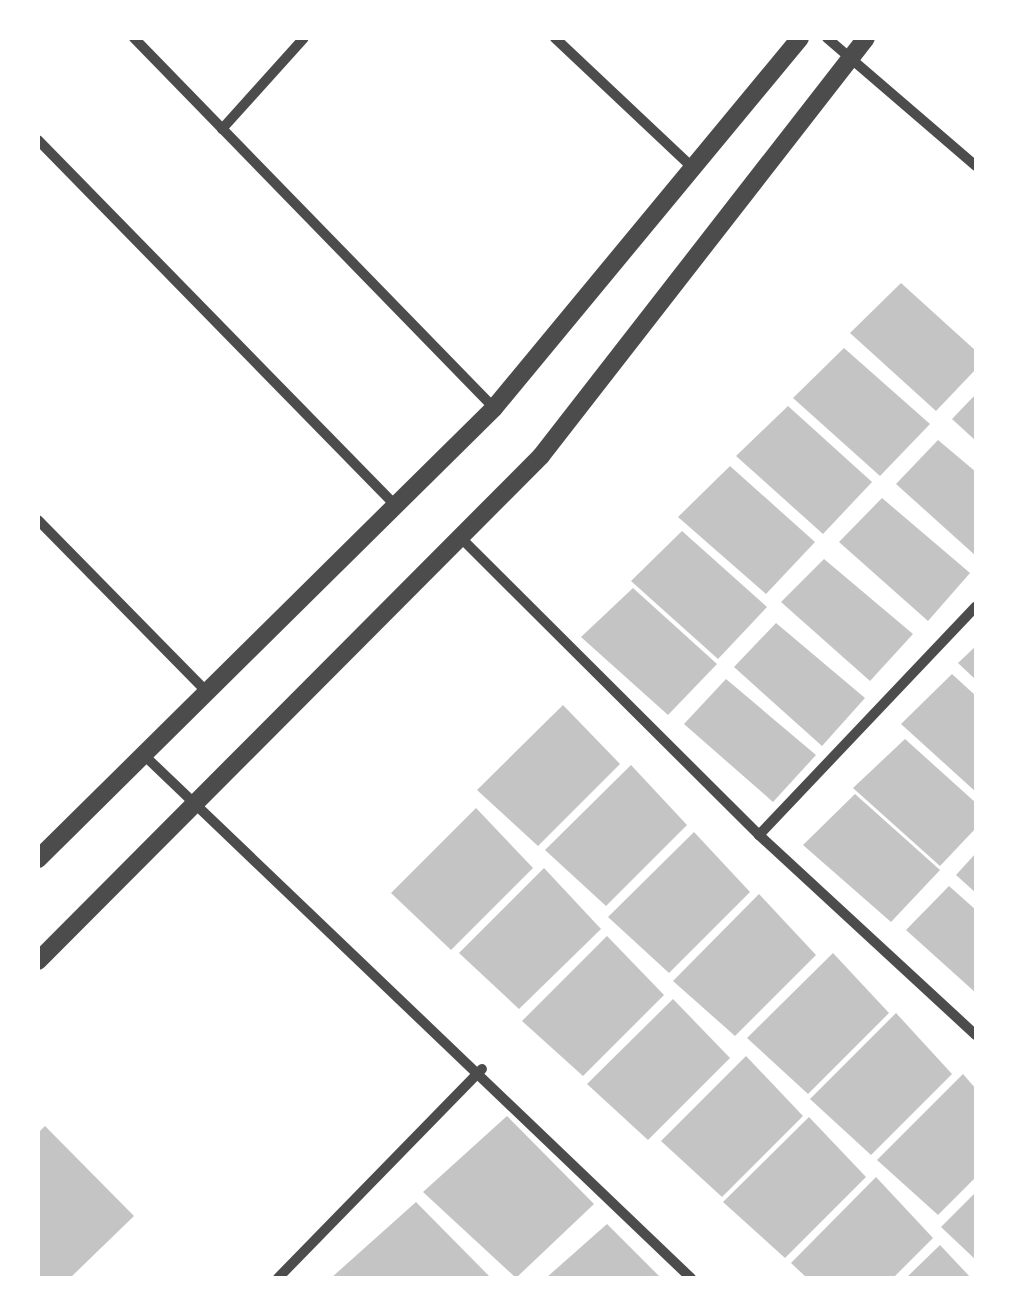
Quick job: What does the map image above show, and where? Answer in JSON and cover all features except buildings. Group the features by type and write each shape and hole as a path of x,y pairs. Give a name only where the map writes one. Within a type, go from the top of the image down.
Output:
{"street":[{"path":"134,38 494,408"},
{"path":"222,129 304,38"},
{"path":"554,38 694,168"},
{"path":"38,859 148,758 206,691 494,408 800,38"},
{"path":"827,38 976,166"},
{"path":"38,960 202,804 458,535 541,456 866,38"},
{"path":"38,140 396,506"},
{"path":"38,520 206,691"},
{"path":"458,535 759,835 976,1035"},
{"path":"759,835 976,606"},
{"path":"148,758 202,804 482,1069 691,1278"},
{"path":"278,1278 482,1069"}]}
